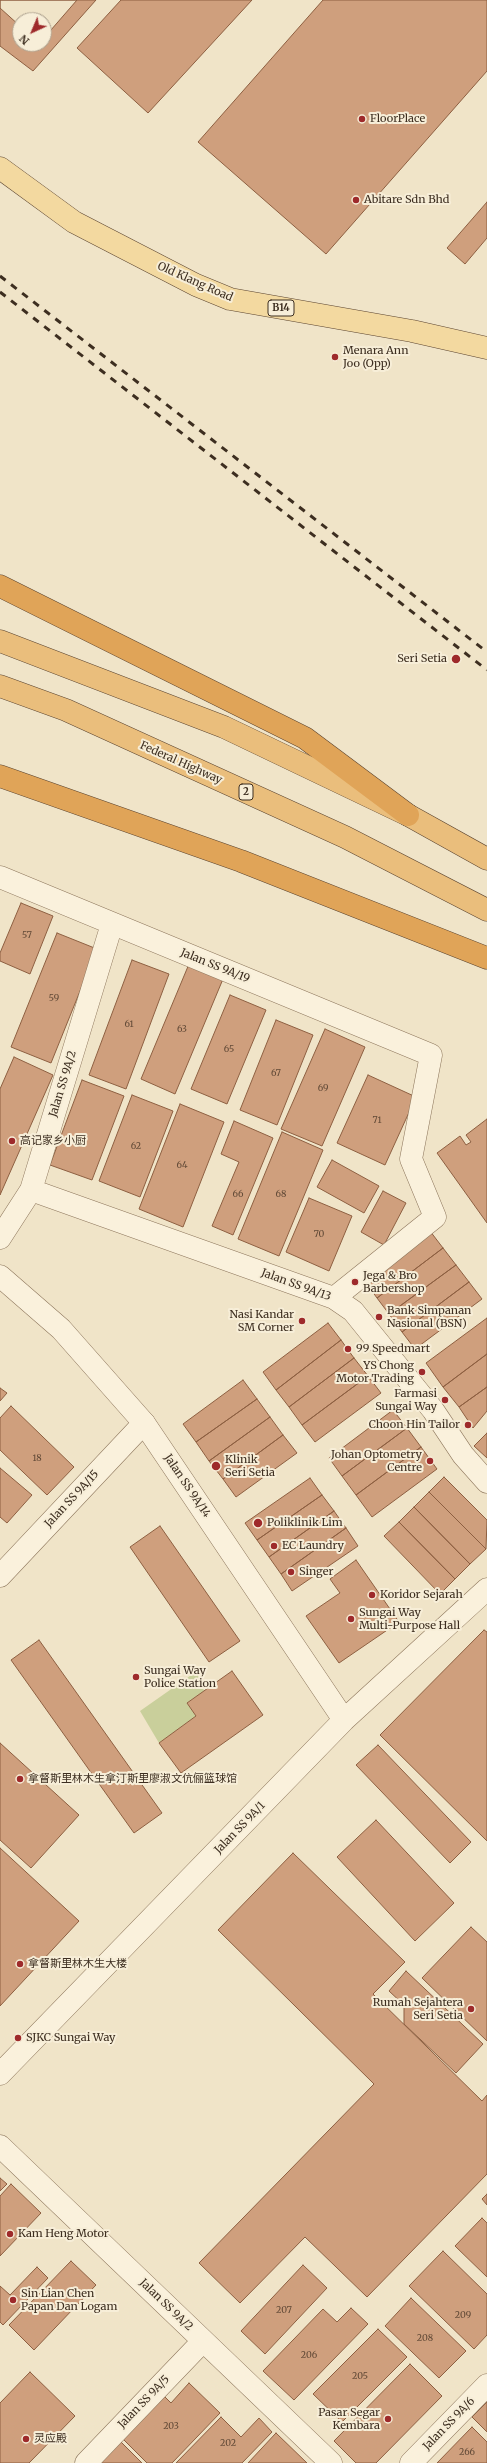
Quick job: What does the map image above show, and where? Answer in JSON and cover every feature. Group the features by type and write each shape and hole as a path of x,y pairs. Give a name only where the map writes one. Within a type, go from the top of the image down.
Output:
{"highway":[{"path":"0,586 306,738 408,815"},
{"path":"0,641 224,727 408,815 487,859"},
{"name":"Federal Highway","path":"0,686 66,710 345,838 487,910"},
{"path":"0,776 241,861 487,958"}],"main road":[{"name":"Old Klang Road","path":"0,168 74,222 190,282 230,299 486,347"}],"street":[{"name":"Jalan SS 9A/19","path":"0,876 112,924 431,1055 411,1159 435,1217 334,1298"},
{"name":"Jalan SS 9A/2","path":"0,1238 31,1190 112,924"},
{"name":"Jalan SS 9A/13","path":"31,1190 334,1298 353,1310 433,1410 463,1455 487,1482"},
{"name":"Jalan SS 9A/14","path":"0,1276 61,1329 144,1423 344,1720"},
{"name":"Jalan SS 9A/15","path":"0,1576 144,1423"},
{"name":"Jalan SS 9A/1","path":"0,2074 344,1720 487,1589"},
{"name":"Jalan SS 9A/2","path":"0,2146 331,2463"},
{"name":"Jalan SS 9A/5","path":"86,2463 203,2341"},
{"name":"Jalan SS 9A/6","path":"412,2463 487,2385"}],"green space":[{"path":"197,1671 204,1691 187,1703 196,1716 159,1743 140,1711"}],"building":[{"path":"0,0 96,0 52,50 52,12 12,12 12,52 50,52 33,71 0,46"},
{"path":"0,0 77,0 52,29 52,12 12,12 12,19 0,8"},
{"path":"121,0 252,0 148,113 77,48"},
{"path":"323,0 487,0 487,71 326,254 198,142"},
{"path":"487,202 487,238 465,264 447,248"},
{"path":"21,903 53,916 30,974 0,961 0,953"},
{"path":"57,933 97,949 51,1063 11,1047"},
{"path":"132,960 169,974 126,1089 89,1075"},
{"path":"189,964 223,979 175,1094 141,1079"},
{"path":"230,995 266,1010 227,1104 191,1089"},
{"path":"276,1020 313,1035 277,1125 240,1110"},
{"path":"325,1029 365,1047 322,1146 281,1129"},
{"name":"高记家乡小厨","path":"14,1057 53,1075 0,1195 0,1089"},
{"path":"368,1075 416,1097 385,1165 337,1143"},
{"path":"82,1080 124,1096 92,1180 50,1165"},
{"path":"132,1095 173,1111 140,1197 99,1181"},
{"path":"180,1104 224,1122 183,1227 139,1209"},
{"path":"487,1119 487,1223 437,1153 460,1136 466,1145 471,1142 466,1135"},
{"path":"234,1121 273,1138 233,1235 212,1226 239,1162 221,1154"},
{"path":"282,1132 323,1150 279,1256 238,1239"},
{"path":"332,1160 379,1186 364,1213 317,1187"},
{"path":"383,1191 406,1203 384,1245 361,1232"},
{"path":"309,1198 352,1216 329,1271 286,1252"},
{"path":"430,1231 443,1248 377,1298 364,1280"},
{"path":"443,1248 456,1265 389,1314 377,1298"},
{"path":"456,1265 469,1282 402,1332 389,1314"},
{"path":"469,1282 482,1299 415,1349 402,1332"},
{"path":"487,1318 487,1354 443,1387 426,1363"},
{"path":"328,1323 341,1340 276,1390 263,1372"},
{"path":"341,1340 354,1358 289,1407 276,1390"},
{"path":"487,1354 487,1387 459,1407 443,1387"},
{"path":"354,1358 368,1376 302,1425 289,1407"},
{"path":"368,1376 381,1393 315,1442 302,1425"},
{"path":"243,1380 257,1399 196,1442 183,1424"},
{"path":"487,1387 487,1411 473,1428 459,1407"},
{"path":"0,1388 7,1393 0,1401"},
{"path":"257,1399 270,1417 209,1461 196,1442"},
{"path":"11,1406 74,1467 47,1495 0,1450 0,1418"},
{"path":"393,1410 407,1428 342,1476 329,1458"},
{"path":"270,1417 283,1435 223,1479 209,1461"},
{"path":"407,1428 421,1447 356,1495 342,1476"},
{"path":"487,1433 487,1458 474,1446"},
{"path":"283,1435 297,1453 236,1497 223,1479"},
{"path":"421,1447 437,1469 372,1517 356,1495"},
{"path":"0,1468 32,1495 7,1523 0,1517"},
{"path":"444,1477 487,1520 486,1549 429,1492"},
{"path":"310,1478 322,1495 257,1540 245,1523"},
{"path":"429,1492 486,1549 470,1564 414,1507"},
{"path":"322,1495 334,1511 269,1557 257,1540"},
{"path":"414,1507 470,1564 455,1579 399,1522"},
{"path":"334,1511 346,1528 281,1574 269,1557"},
{"path":"399,1522 455,1579 440,1594 384,1536"},
{"path":"160,1526 240,1641 209,1662 130,1547"},
{"path":"346,1528 358,1546 292,1591 281,1574"},
{"path":"356,1560 399,1622 339,1663 306,1616 340,1593 330,1579"},
{"path":"484,1630 487,1632 487,1841 380,1735"},
{"path":"39,1640 162,1813 134,1833 11,1660"},
{"path":"232,1671 263,1715 181,1773 159,1743 196,1716 187,1703"},
{"name":"拿督斯里林木生拿汀斯里廖淑文伉俪篮球馆","path":"0,1743 79,1815 31,1868 0,1840"},
{"path":"378,1745 471,1842 450,1863 356,1765"},
{"path":"376,1820 454,1903 415,1941 337,1857"},
{"name":"拿督斯里林木生大楼","path":"0,1848 79,1921 0,2006"},
{"path":"293,1853 405,1962 373,1994 482,2101 487,2095 487,2174 367,2297 305,2237 240,2303 199,2263 374,2084 218,1930"},
{"name":"Rumah Sejahtera Seri Setia","path":"471,1927 487,1942 487,2041 422,1978"},
{"path":"406,1971 483,2044 456,2073 404,2024 404,2005 389,1991"},
{"path":"0,2178 7,2184 0,2191"},
{"name":"Kam Heng Motor","path":"11,2184 41,2213 0,2256 0,2196"},
{"path":"487,2194 487,2205 482,2199"},
{"path":"482,2218 487,2223 487,2277 455,2246"},
{"path":"443,2251 487,2294 487,2335 474,2349 409,2286"},
{"path":"71,2261 96,2285 34,2350 9,2325"},
{"path":"303,2265 327,2288 265,2354 241,2331"},
{"name":"Sin Lian Chen Papan Dan Logam","path":"37,2267 48,2278 3,2325 0,2322 0,2286 10,2295"},
{"path":"411,2298 466,2351 439,2378 385,2326"},
{"path":"351,2308 368,2324 294,2400 263,2371 323,2309 337,2322"},
{"path":"378,2329 407,2357 342,2422 313,2394"},
{"name":"Pasar Segar Kembara","path":"410,2364 442,2396 376,2463 356,2463 334,2441"},
{"name":"灵应殿","path":"30,2372 75,2416 29,2463 0,2463 0,2403"},
{"path":"189,2383 220,2413 172,2463 147,2463 123,2439 164,2396 171,2403"},
{"path":"487,2402 487,2432 472,2417"},
{"path":"221,2417 241,2437 259,2418 272,2432 242,2463 176,2463"},
{"path":"472,2427 487,2442 487,2463 437,2463"},
{"path":"276,2433 307,2463 248,2463"},
{"path":"120,2441 142,2463 98,2463"}],"railway":[{"path":"0,276 487,652"},
{"path":"0,292 487,670"}],"place":[{"name":"FloorPlace","path":"362,119"},
{"name":"Abitare Sdn Bhd","path":"356,200"},
{"name":"Menara Ann Joo (Opp)","path":"335,357"},
{"name":"Seri Setia","path":"456,659"},
{"name":"高记家乡小厨","path":"12,1141"},
{"name":"Jega & Bro Barbershop","path":"355,1282"},
{"name":"Bank Simpanan Nasional (BSN)","path":"379,1317"},
{"name":"Nasi Kandar SM Corner","path":"302,1321"},
{"name":"99 Speedmart","path":"348,1349"},
{"name":"YS Chong Motor Trading","path":"422,1372"},
{"name":"Farmasi Sungai Way","path":"445,1400"},
{"name":"Choon Hin Tailor","path":"468,1425"},
{"name":"Johan Optometry Centre","path":"430,1461"},
{"name":"Klinik Seri Setia","path":"216,1466"},
{"name":"Poliklinik Lim","path":"258,1523"},
{"name":"EC Laundry","path":"274,1546"},
{"name":"Singer","path":"291,1572"},
{"name":"Koridor Sejarah","path":"372,1595"},
{"name":"Sungai Way Multi-Purpose Hall","path":"351,1619"},
{"name":"Sungai Way Police Station","path":"136,1677"},
{"name":"拿督斯里林木生拿汀斯里廖淑文伉俪篮球馆","path":"20,1779"},
{"name":"拿督斯里林木生大楼","path":"20,1964"},
{"name":"Rumah Sejahtera Seri Setia","path":"471,2009"},
{"name":"SJKC Sungai Way","path":"18,2038"},
{"name":"Kam Heng Motor","path":"10,2234"},
{"name":"Sin Lian Chen Papan Dan Logam","path":"13,2300"},
{"name":"Pasar Segar Kembara","path":"388,2419"},
{"name":"灵应殿","path":"26,2439"}]}
